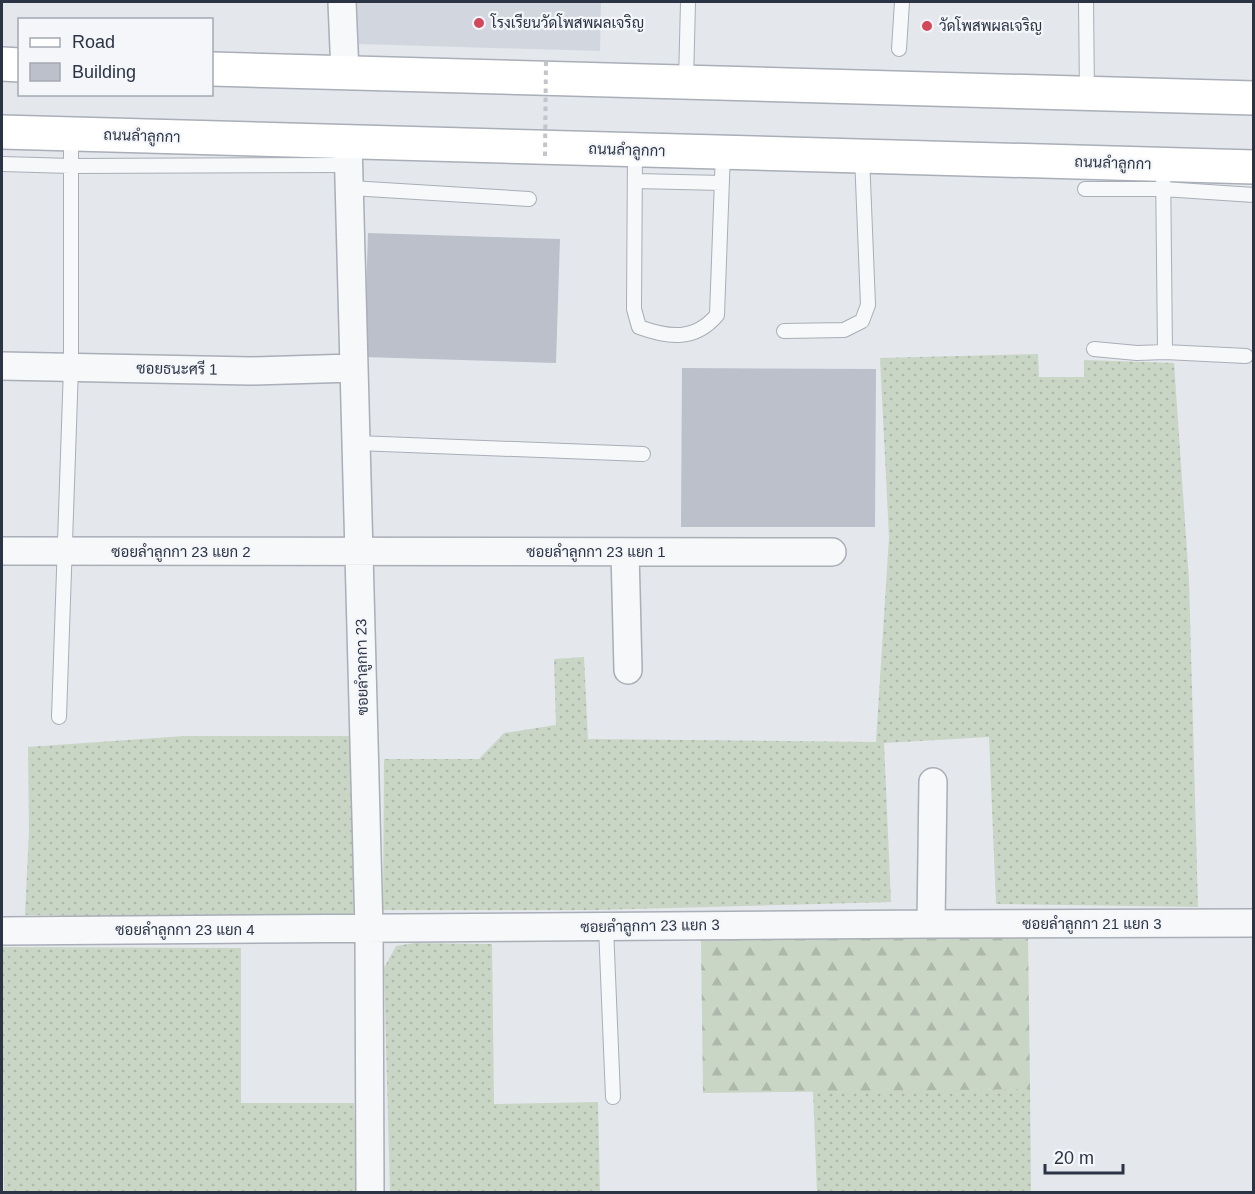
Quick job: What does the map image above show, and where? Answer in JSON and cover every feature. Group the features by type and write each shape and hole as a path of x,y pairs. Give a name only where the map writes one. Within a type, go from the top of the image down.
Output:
{"main road":[{"path":"2,64 18,64"},
{"path":"213,69 1254,99"},
{"name":"ถนนลำลูกกา","path":"2,132 71,150 349,165 635,165 722,168 862,156 1163,177 1254,167"}],"street":[{"path":"342,2 345,73"},
{"name":"ซอยลำลูกกา 23","path":"349,165 369,929 370,1192"},
{"name":"ซอยธนะศรี 1","path":"2,366 252,371 353,368"},
{"name":"ซอยลำลูกกา 23 แยก 2","path":"2,551 360,552"},
{"name":"ซอยลำลูกกา 23 แยก 1","path":"360,552 832,552"},
{"path":"625,552 628,670"},
{"path":"931,924 933,782"},
{"name":"ซอยลำลูกกา 23 แยก 3","path":"369,929 931,924"},
{"name":"ซอยลำลูกกา 21 แยก 3","path":"931,924 1254,924"},
{"name":"ซอยลำลูกกา 23 แยก 4","path":"2,931 369,929"}],"lane":[{"path":"686,82 688,2"},
{"path":"899,48 902,2"},
{"path":"1086,2 1087,93"},
{"path":"2,164 71,150 71,367 59,717"},
{"path":"784,331 844,330 862,321 868,305 862,156"},
{"path":"349,165 529,199"},
{"path":"635,165 634,309 639,327 658,334 686,335 707,327 717,315 722,168"},
{"path":"1163,177 1165,352"},
{"path":"1084,189 1163,177 1254,195"},
{"path":"1094,349 1137,353 1246,356"},
{"path":"357,443 643,454"},
{"path":"606,927 613,1097"}],"path":[{"path":"545,156 546,58"}],"shaded area":[{"name":"โรงเรียนวัดโพสพผลเจริญ","path":"357,2 601,2 600,51 359,44"}],"green space":[{"path":"1038,354 1039,377 1084,377 1084,360 1174,363 1189,580 1198,907 996,904 989,737 884,743 891,902 594,910 383,910 384,759 479,759 504,733 556,725 554,659 584,657 588,739 876,742 889,537 880,358"},
{"path":"184,736 352,736 359,905 348,920 25,915 29,831 28,747"},
{"path":"1028,935 1030,1089 703,1093 701,938"},
{"path":"414,943 492,944 494,1104 598,1102 600,1192 390,1192 384,968 396,946"},
{"path":"2,947 241,948 241,1103 354,1103 358,1192 4,1192"},
{"path":"1030,1089 1031,1192 817,1192 813,1091"}],"building":[{"path":"368,233 560,239 556,363 364,357"},
{"path":"682,368 876,369 875,527 681,527"}],"place":[{"name":"โรงเรียนวัดโพสพผลเจริญ","path":"479,23"},
{"name":"วัดโพสพผลเจริญ","path":"927,26"}]}
